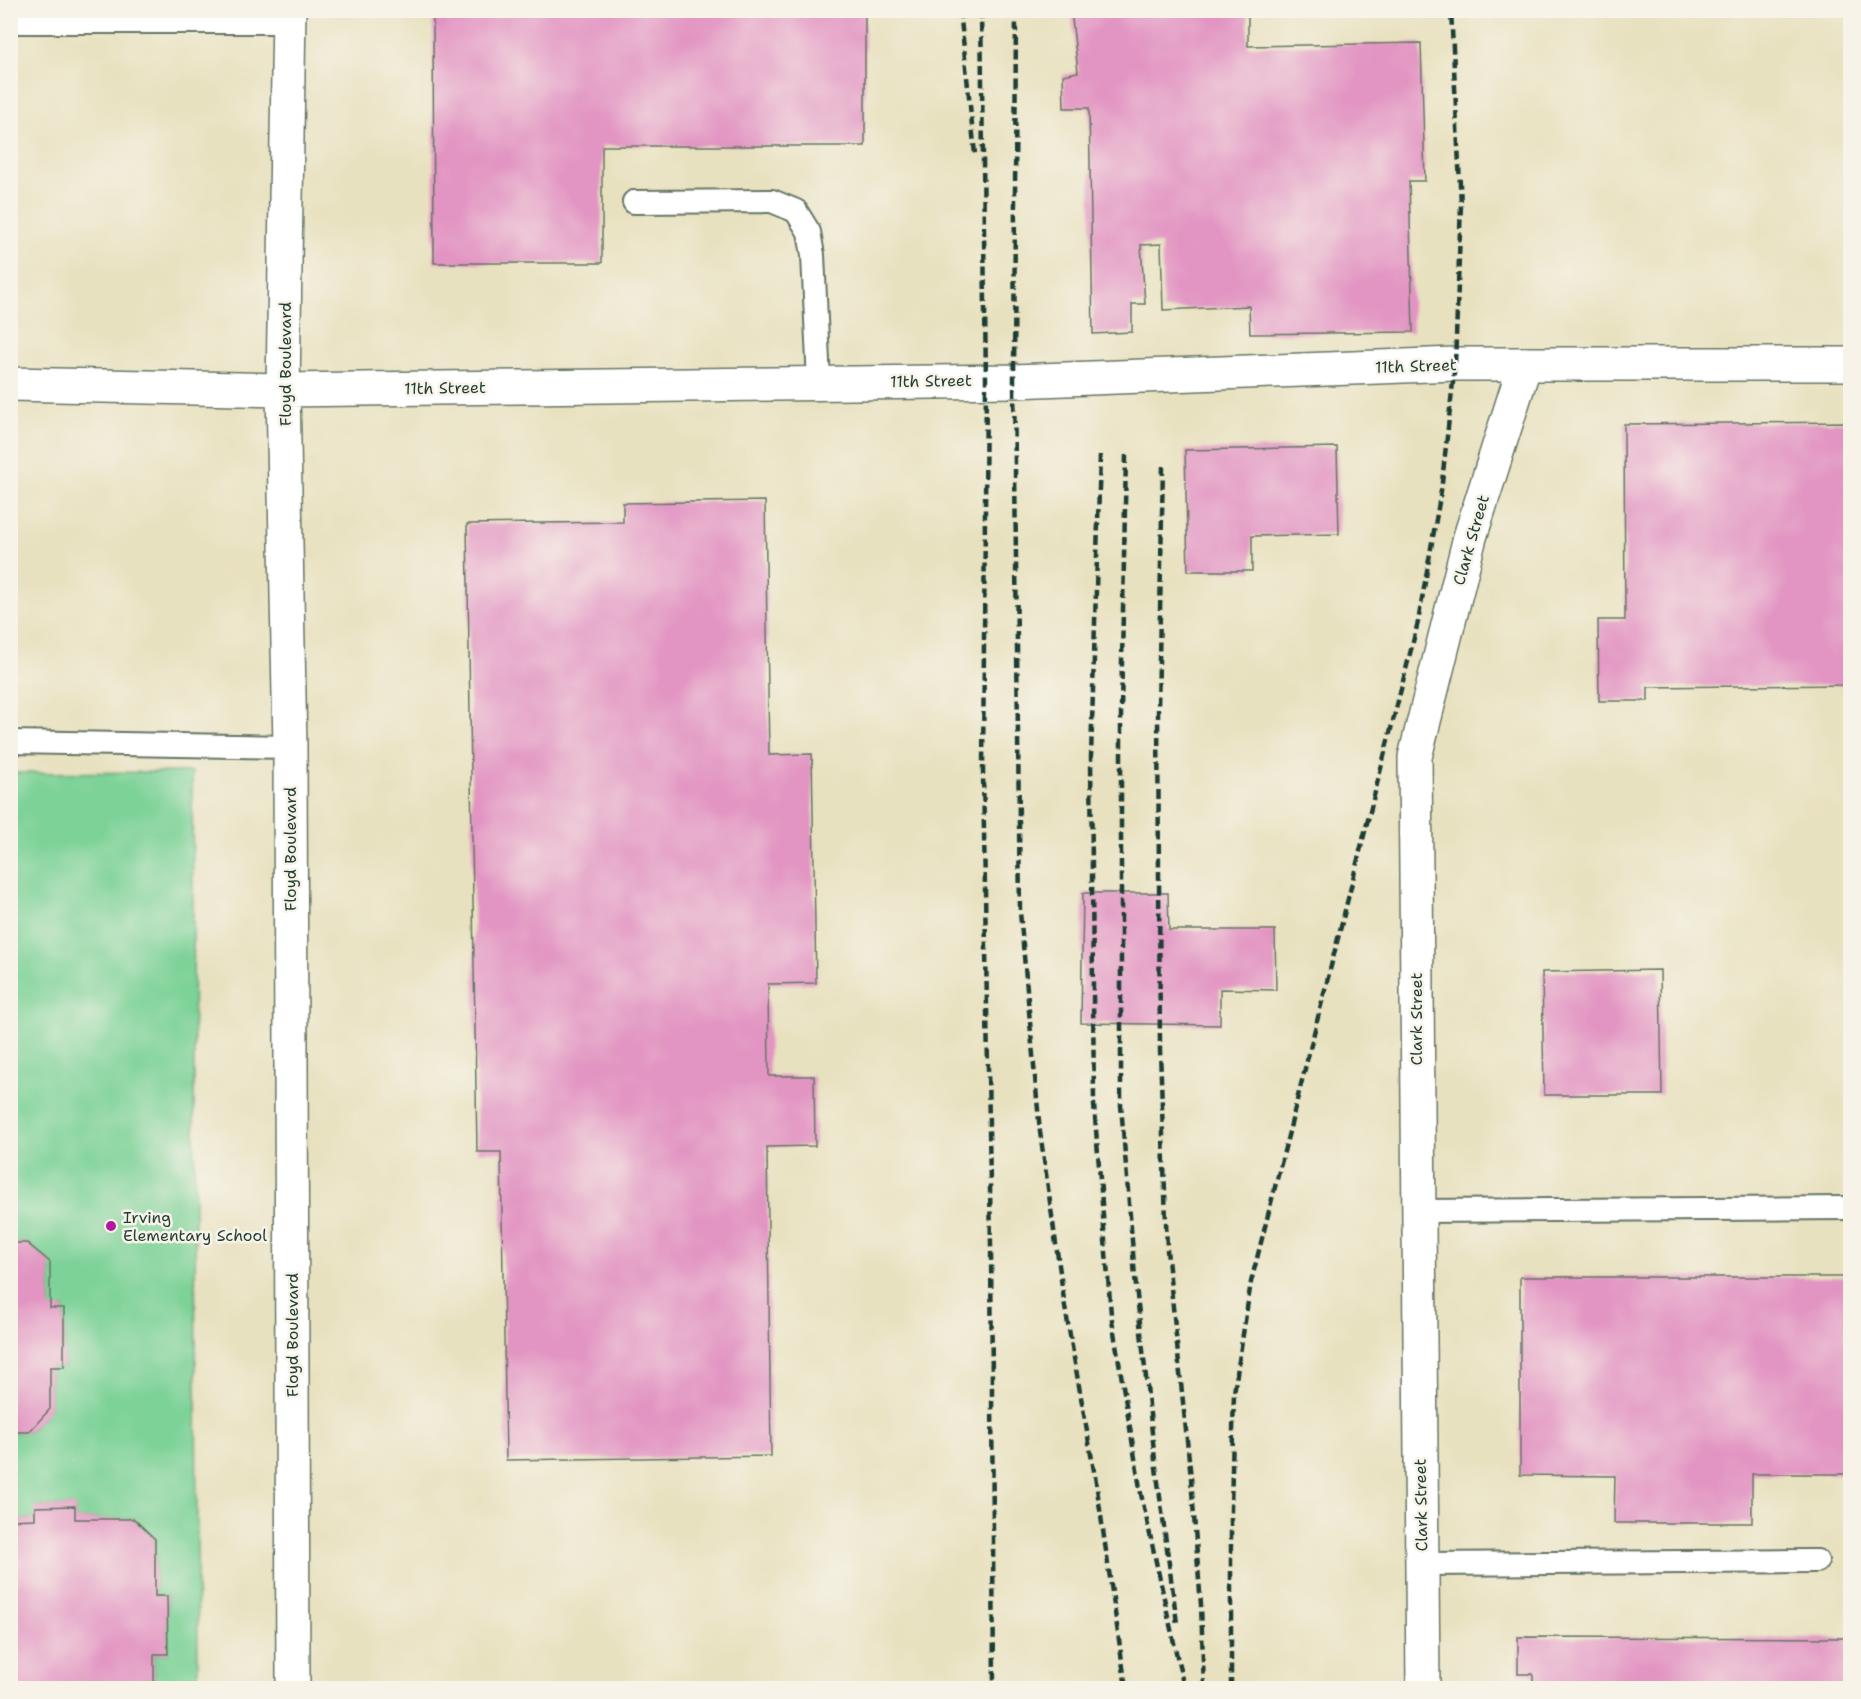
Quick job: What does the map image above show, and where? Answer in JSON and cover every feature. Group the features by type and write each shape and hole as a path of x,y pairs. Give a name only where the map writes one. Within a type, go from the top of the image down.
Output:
{"main road":[{"name":"Floyd Boulevard","path":"290,16 283,390 290,747 293,1689"},
{"name":"11th Street","path":"10,384 283,390 1014,381 1455,364 1851,364"},
{"name":"Clark Street","path":"1423,1689 1415,757 1470,537 1525,364"}],"lane":[{"path":"10,22 290,16"},
{"path":"634,202 772,201 796,211 809,232 813,255 819,383"},
{"path":"10,742 290,747"},
{"path":"1418,1211 1851,1208"},
{"path":"1421,1564 1817,1561"}],"green space":[{"name":"Irving Elementary School","path":"192,772 198,1688 154,1688 154,1654 168,1654 167,1596 155,1596 155,1539 134,1519 75,1519 75,1506 36,1507 35,1519 11,1520 11,1432 29,1432 50,1409 50,1367 64,1367 64,1308 50,1308 50,1262 27,1243 11,1243 10,773"}],"building":[{"path":"433,10 865,10 865,146 602,146 602,263 434,263"},
{"path":"1071,10 1248,10 1248,46 1421,43 1425,181 1409,181 1413,332 1250,334 1249,306 1163,310 1161,244 1141,245 1145,304 1132,304 1132,332 1093,334 1089,108 1064,108 1063,75 1078,72"},
{"path":"1850,422 1850,685 1648,687 1648,701 1599,701 1598,620 1625,620 1624,424"},
{"path":"1337,447 1339,534 1252,536 1252,571 1188,571 1185,450"},
{"path":"765,501 769,755 812,754 816,983 768,984 769,1076 814,1076 815,1146 767,1147 771,1456 506,1460 501,1152 477,1152 467,524 623,522 623,503"},
{"path":"1083,893 1168,893 1169,930 1275,930 1276,990 1220,989 1220,1025 1081,1023"},
{"path":"1660,970 1662,1095 1544,1095 1542,972"},
{"path":"10,1243 27,1243 50,1262 50,1308 64,1308 64,1367 50,1367 50,1409 29,1432 10,1432"},
{"path":"1520,1277 1850,1277 1850,1474 1752,1474 1752,1523 1614,1523 1615,1476 1520,1475"},
{"path":"75,1506 75,1519 134,1519 155,1539 155,1596 167,1596 168,1654 154,1654 154,1688 10,1688 10,1520 35,1519 35,1507"},
{"path":"1518,1637 1850,1638 1850,1688 1533,1688 1533,1674 1518,1674"}],"railway":[{"path":"960,10 975,154"},
{"path":"981,10 986,381 983,771 991,1246 994,1688"},
{"path":"1016,10 1014,381 1020,912 1040,1132 1065,1307 1096,1482 1126,1688"},
{"path":"1231,1688 1231,1509 1234,1393 1251,1282 1418,622 1441,491 1455,364 1461,204 1451,10"},
{"path":"1100,455 1091,757 1094,1105 1111,1314 1141,1494 1184,1688"},
{"path":"1126,455 1121,713 1121,1105 1135,1277 1155,1460 1177,1623"},
{"path":"1163,466 1158,709 1160,1050 1167,1250 1191,1478 1201,1605 1204,1688"}],"place":[{"name":"Irving Elementary School","path":"111,1226"}]}
